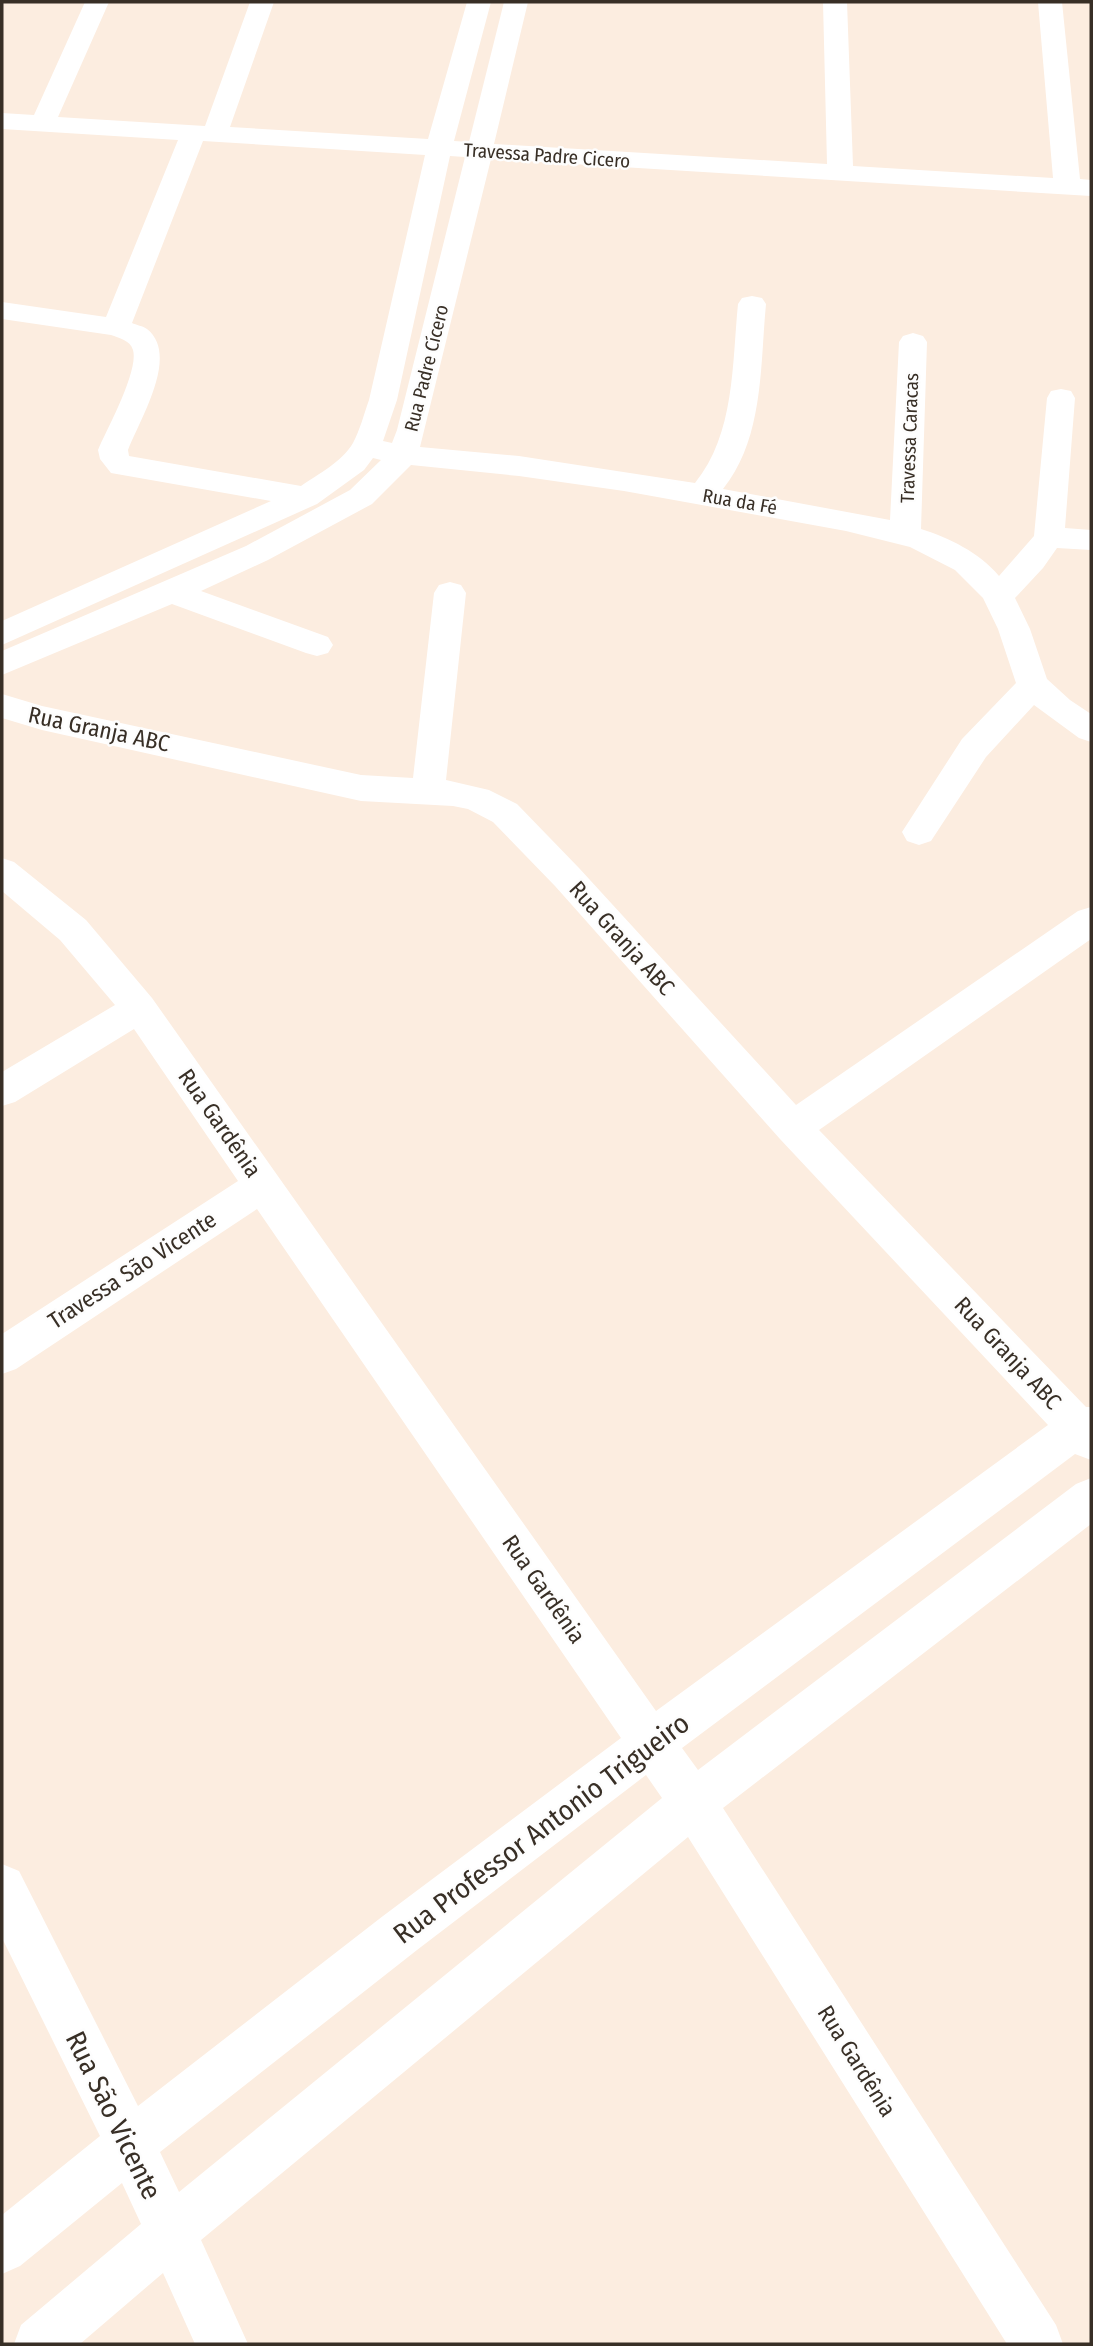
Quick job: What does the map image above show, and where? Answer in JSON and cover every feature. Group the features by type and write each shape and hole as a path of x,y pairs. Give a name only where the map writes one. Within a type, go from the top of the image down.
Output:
{"street":[{"path":"43,123 97,2"},
{"path":"116,327 262,2"},
{"name":"Rua Padre Cícero","path":"2,634 306,498 338,475 366,447 383,400 439,148 479,2"},
{"name":"Rua Padre Cícero","path":"2,664 257,553 361,497 402,457 412,430 516,2"},
{"path":"835,2 839,172"},
{"path":"1050,2 1079,187"},
{"name":"Travessa Padre Cicero","path":"8,129 43,123 1079,187"},
{"path":"702,495 719,474 738,430 752,304"},
{"path":"2,311 116,327 137,335 147,350 147,368 113,450 115,459 122,466 306,498"},
{"name":"Travessa Caracas","path":"905,535 913,342"},
{"path":"998,596 1032,561 1049,537 1061,398"},
{"name":"Rua da Fé","path":"366,447 402,457 514,465 627,480 905,535 956,558 984,578 998,596 1017,638 1032,685"},
{"path":"1049,537 1091,540"},
{"path":"171,592 317,645"},
{"path":"428,791 450,593"},
{"path":"919,832 974,748 1032,685 1058,708 1091,730"},
{"name":"Rua Granja ABC","path":"2,706 42,718 361,788 428,791 477,799 505,813 567,877 793,1128 1087,1431"},
{"name":"Rua Gardênia","path":"2,871 74,930 139,1008 693,1803 1037,2344"},
{"path":"793,1128 1091,921"},
{"path":"2,1091 139,1008"},
{"name":"Travessa São Vicente","path":"2,1356 263,1185"},
{"name":"Rua Professor Antonio Trigueiro","path":"2,2249 130,2143 651,1742 1087,1431"},
{"path":"40,2344 171,2232 693,1803 1091,1498"},
{"name":"Rua São Vicente","path":"2,1888 130,2143 222,2344"}]}
